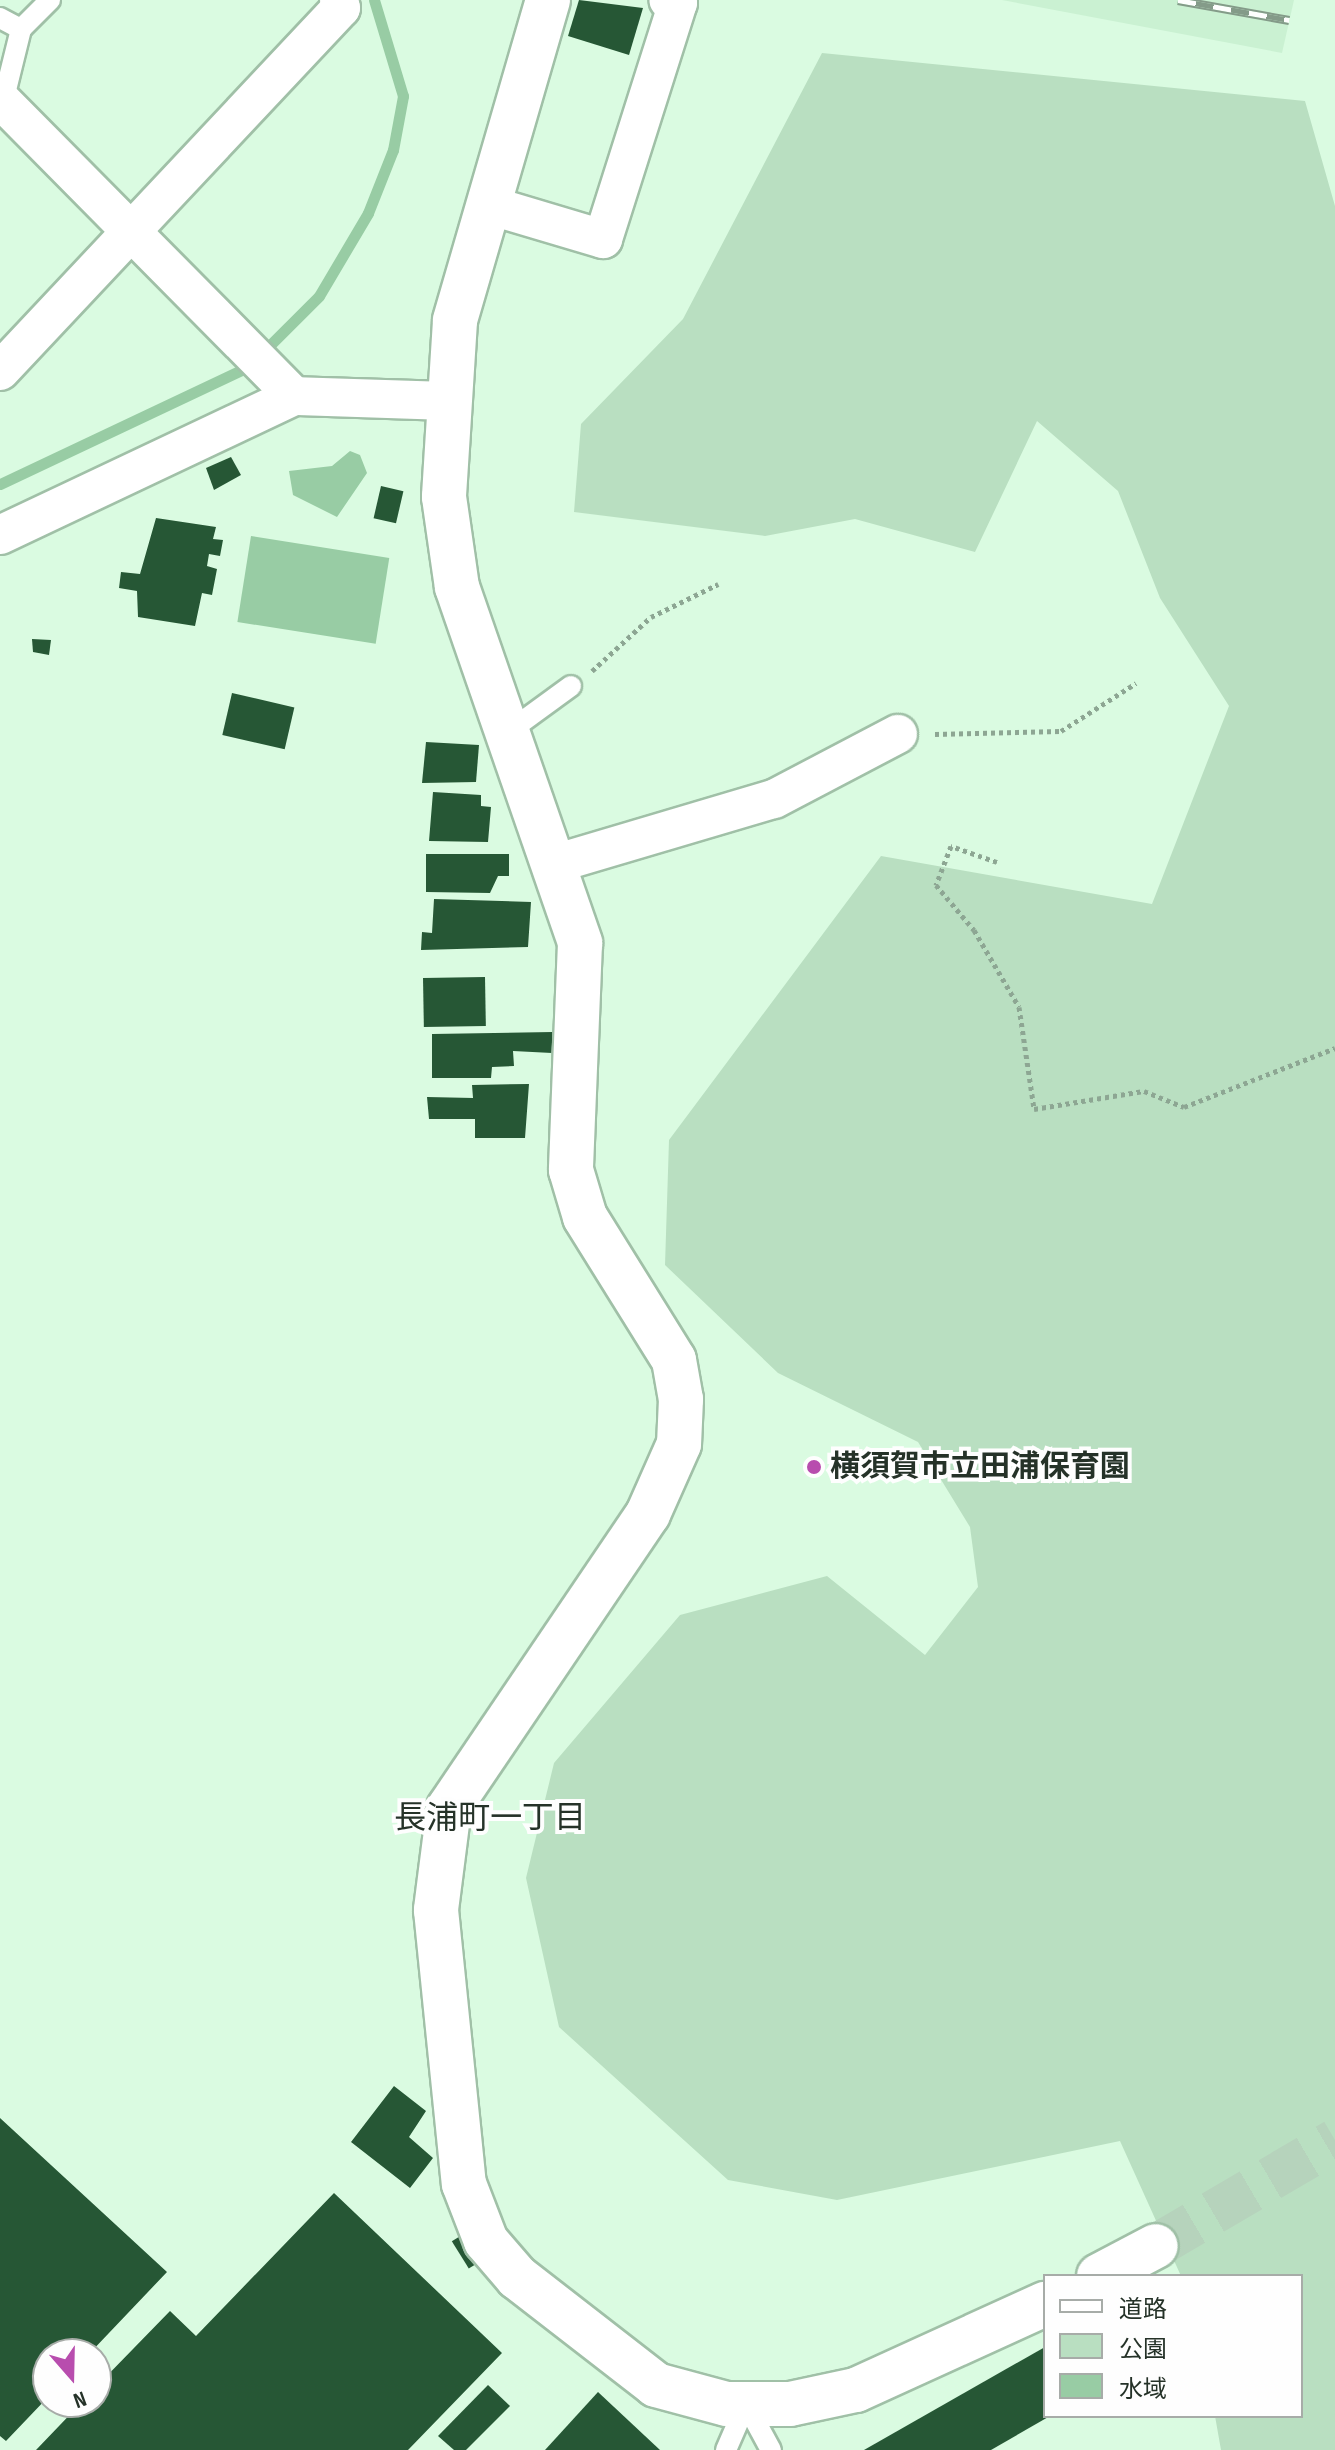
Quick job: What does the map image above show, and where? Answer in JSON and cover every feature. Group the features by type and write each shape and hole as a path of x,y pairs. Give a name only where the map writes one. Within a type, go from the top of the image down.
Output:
{"street":[{"path":"0,371 130,229 341,8 339,0"},
{"path":"548,0 492,206 455,321 444,401 444,497 457,587 580,943 571,1170 585,1217 674,1360 679,1444 648,1514 449,1808 436,1910 464,2184 486,2241 517,2277 656,2385 746,2404 856,2390 1043,2305"},
{"path":"492,206 603,239 678,3 668,0"},
{"path":"3,102 294,396"},
{"path":"0,535 294,396 444,401"},
{"path":"554,864 774,799 898,734"},
{"path":"1103,2274 1156,2246"}],"lane":[{"path":"3,102 21,29 50,0"},
{"path":"0,18 21,29"},
{"path":"508,732 571,686"},
{"path":"726,2450 746,2404"},
{"path":"746,2404 771,2450"}],"path":[{"path":"571,686 651,617 718,584"},
{"path":"898,734 1061,731 1136,683"},
{"path":"997,862 951,846 936,885 974,930 1019,1007 1034,1109 1144,1091 1184,1107 1335,1048"}],"shaded area":[{"path":"1002,0 1294,0 1282,53"}],"green space":[{"path":"822,53 1305,101 1335,206 1335,2450 1221,2450 1215,2418 1303,2418 1303,2274 1180,2274 1120,2141 837,2200 728,2180 559,2027 526,1878 554,1763 680,1615 827,1576 925,1655 978,1587 970,1527 918,1442 778,1373 665,1265 669,1140 881,856 1152,904 1229,706 1160,598 1118,491 1037,421 975,552 855,519 765,536 574,512 581,424 683,319"}],"water":[{"path":"350,451 360,455 367,473 337,517 293,495 289,471 332,466"},
{"path":"251,536 389,558 376,644 237,622"}],"building":[{"path":"579,0 643,8 629,55 568,36"},
{"path":"231,457 241,475 214,490 206,468"},
{"path":"381,486 403,491 396,523 374,518"},
{"path":"156,518 216,527 213,539 223,540 220,556 209,554 207,566 217,569 212,595 202,593 195,626 138,617 137,591 119,588 121,572 140,574"},
{"path":"32,639 51,640 49,655 33,652"},
{"path":"232,693 294,707 285,749 222,735"},
{"path":"426,742 479,745 476,782 422,783"},
{"path":"433,792 481,795 481,806 491,807 488,842 429,841"},
{"path":"426,854 509,854 509,876 498,876 490,893 426,892"},
{"path":"434,899 531,902 528,947 421,950 422,932 432,933"},
{"path":"485,977 486,1026 424,1027 423,978"},
{"path":"553,1032 552,1053 513,1051 514,1066 492,1067 491,1078 432,1078 432,1034"},
{"path":"529,1084 525,1138 475,1138 475,1119 429,1119 427,1097 473,1098 472,1085"},
{"path":"394,2086 426,2111 409,2137 433,2158 410,2188 351,2142"},
{"path":"0,2118 167,2272 104,2338 32,2338 32,2414 6,2441 0,2436"},
{"path":"334,2193 502,2353 408,2450 36,2450 67,2418 112,2418 112,2371 170,2311 196,2336"},
{"path":"462,2235 479,2262 469,2268 452,2241"},
{"path":"1043,2348 1043,2418 1047,2418 991,2450 864,2450"},
{"path":"488,2385 510,2406 466,2450 454,2450 438,2436"},
{"path":"598,2392 660,2450 545,2450"}],"waterway":[{"path":"0,484 248,367 319,296 368,213 393,150 403,96 374,0"}],"tunnel":[{"path":"1156,2246 1335,2141"}],"railway":[{"path":"1178,0 1289,20"}],"place":[{"name":"横須賀市立田浦保育園","path":"814,1467"}],"district":[{"name":"長浦町一丁目","path":"490,1819"}]}
